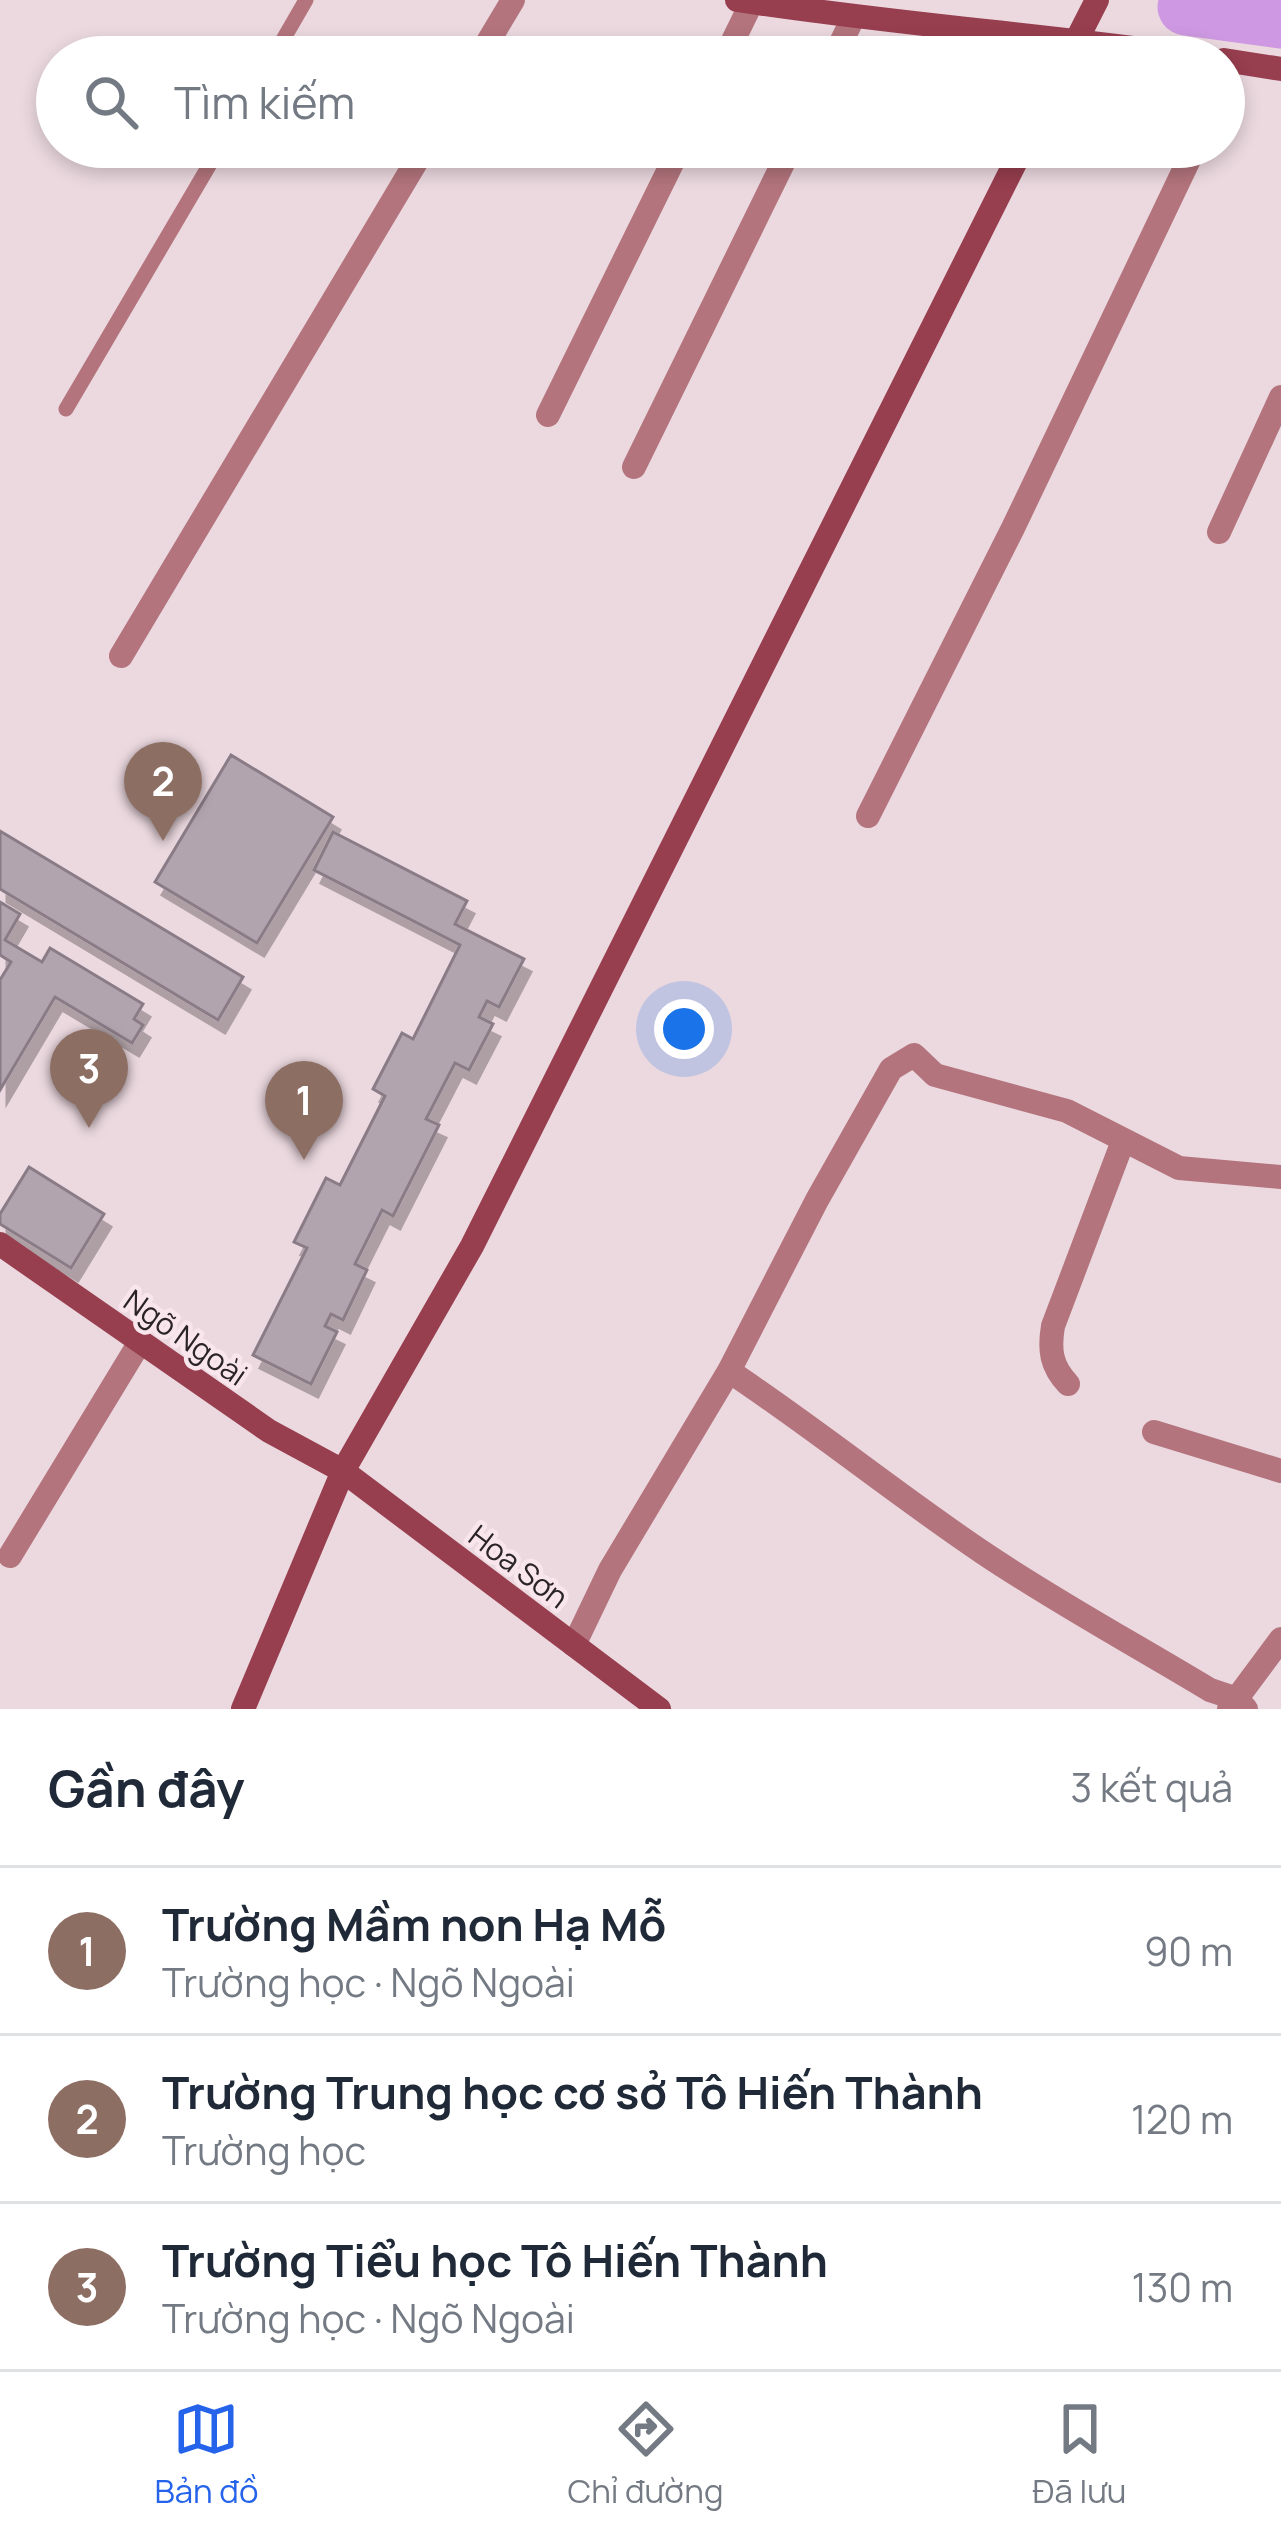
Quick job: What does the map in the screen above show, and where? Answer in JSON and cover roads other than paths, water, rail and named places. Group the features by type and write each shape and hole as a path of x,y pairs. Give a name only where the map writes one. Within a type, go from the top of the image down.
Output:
{"main road":[{"path":"1079,36 1097,0"},
{"path":"745,1 985,36"},
{"path":"1245,68 1281,69"},
{"path":"243,1709 343,1471 472,1246 1012,168"},
{"name":"Ngõ Ngoài","path":"0,1244 268,1431 343,1471"},
{"name":"Hoa Sơn","path":"343,1471 653,1707"}],"street":[{"path":"492,36 513,0"},
{"path":"732,36 745,1"},
{"path":"845,36 853,18"},
{"path":"121,656 412,168"},
{"path":"548,415 670,168"},
{"path":"634,467 780,168"},
{"path":"868,816 1186,168"},
{"path":"1219,532 1281,397"},
{"path":"574,1645 610,1570 729,1371 890,1069 914,1055 935,1075 1066,1111 1179,1168 1281,1177"},
{"path":"1068,1384 1056,1372 1049,1347 1053,1326 1123,1141"},
{"path":"10,1556 140,1342"},
{"path":"729,1371 1029,1583 1237,1706 1281,1639"},
{"path":"1154,1432 1281,1472"}],"lane":[{"path":"285,36 306,0"},
{"path":"65,409 208,168"}],"waterway":[{"path":"1186,7 1281,20"}],"place":[{"name":"Trường Trung học cơ sở Tô Hiến Thành","path":"163,841"},
{"name":"Trường Tiểu học Tô Hiến Thành","path":"89,1128"},
{"name":"Trường Mầm non Hạ Mỗ","path":"304,1160"}]}
